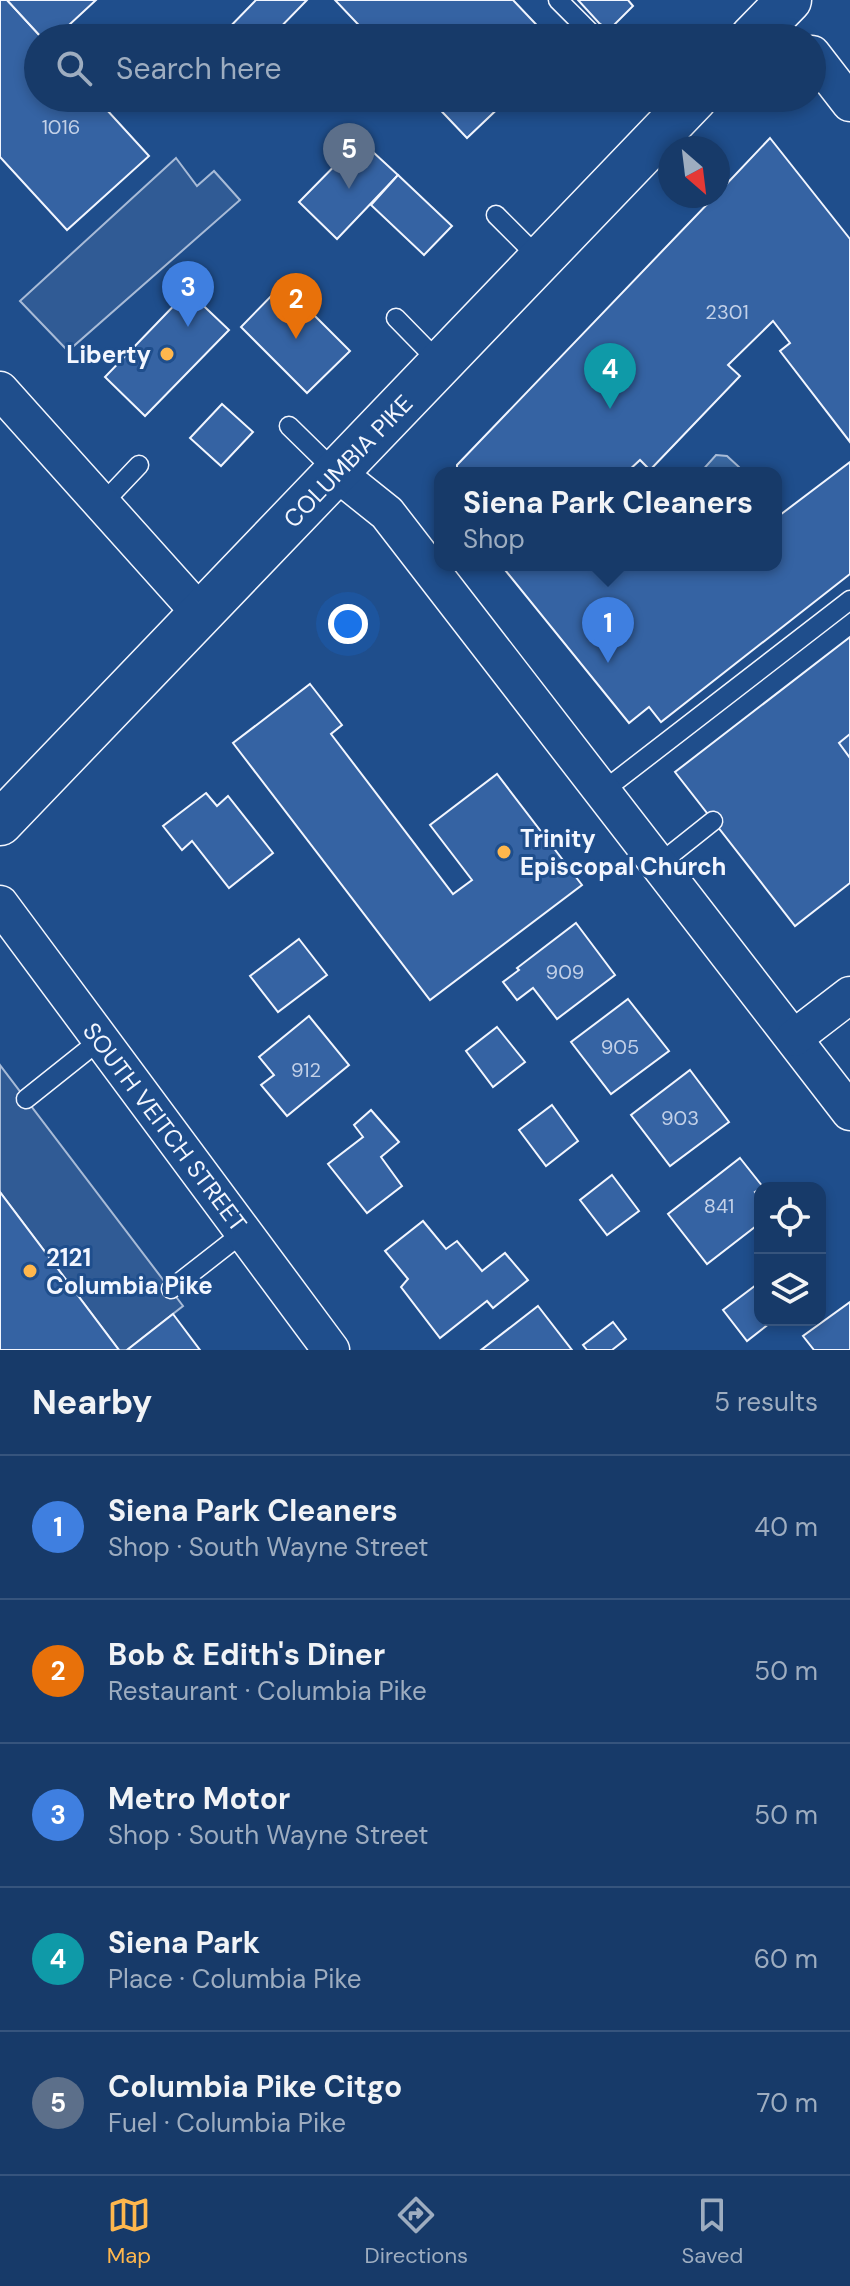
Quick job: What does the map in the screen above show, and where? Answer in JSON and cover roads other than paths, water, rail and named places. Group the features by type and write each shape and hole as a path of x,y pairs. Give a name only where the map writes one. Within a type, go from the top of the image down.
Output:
{"main road":[{"name":"COLUMBIA PIKE","path":"0,823 541,260 669,112"}],"street":[{"path":"826,72 850,103"},
{"path":"0,390 200,613"},
{"path":"337,473 387,513 850,1112"},
{"name":"SOUTH VEITCH STREET","path":"0,904 331,1350"},
{"path":"794,1038 850,995"}],"lane":[{"path":"558,0 582,24"},
{"path":"496,215 541,260"},
{"path":"396,318 441,364"},
{"path":"289,426 337,473"},
{"path":"102,504 139,465"},
{"path":"603,791 850,600"},
{"path":"659,864 713,821"},
{"path":"26,1099 100,1040"},
{"path":"171,1289 244,1232"}],"place":[{"name":"Columbia Pike Citgo","path":"349,189"},
{"name":"Metro Motor","path":"188,327"},
{"name":"Bob & Edith's Diner","path":"296,339"},
{"name":"Liberty","path":"167,354"},
{"name":"Siena Park","path":"610,409"},
{"name":"Siena Park Cleaners","path":"608,663"},
{"name":"Trinity Episcopal Church","path":"504,852"},
{"name":"2121 Columbia Pike","path":"30,1271"}]}
